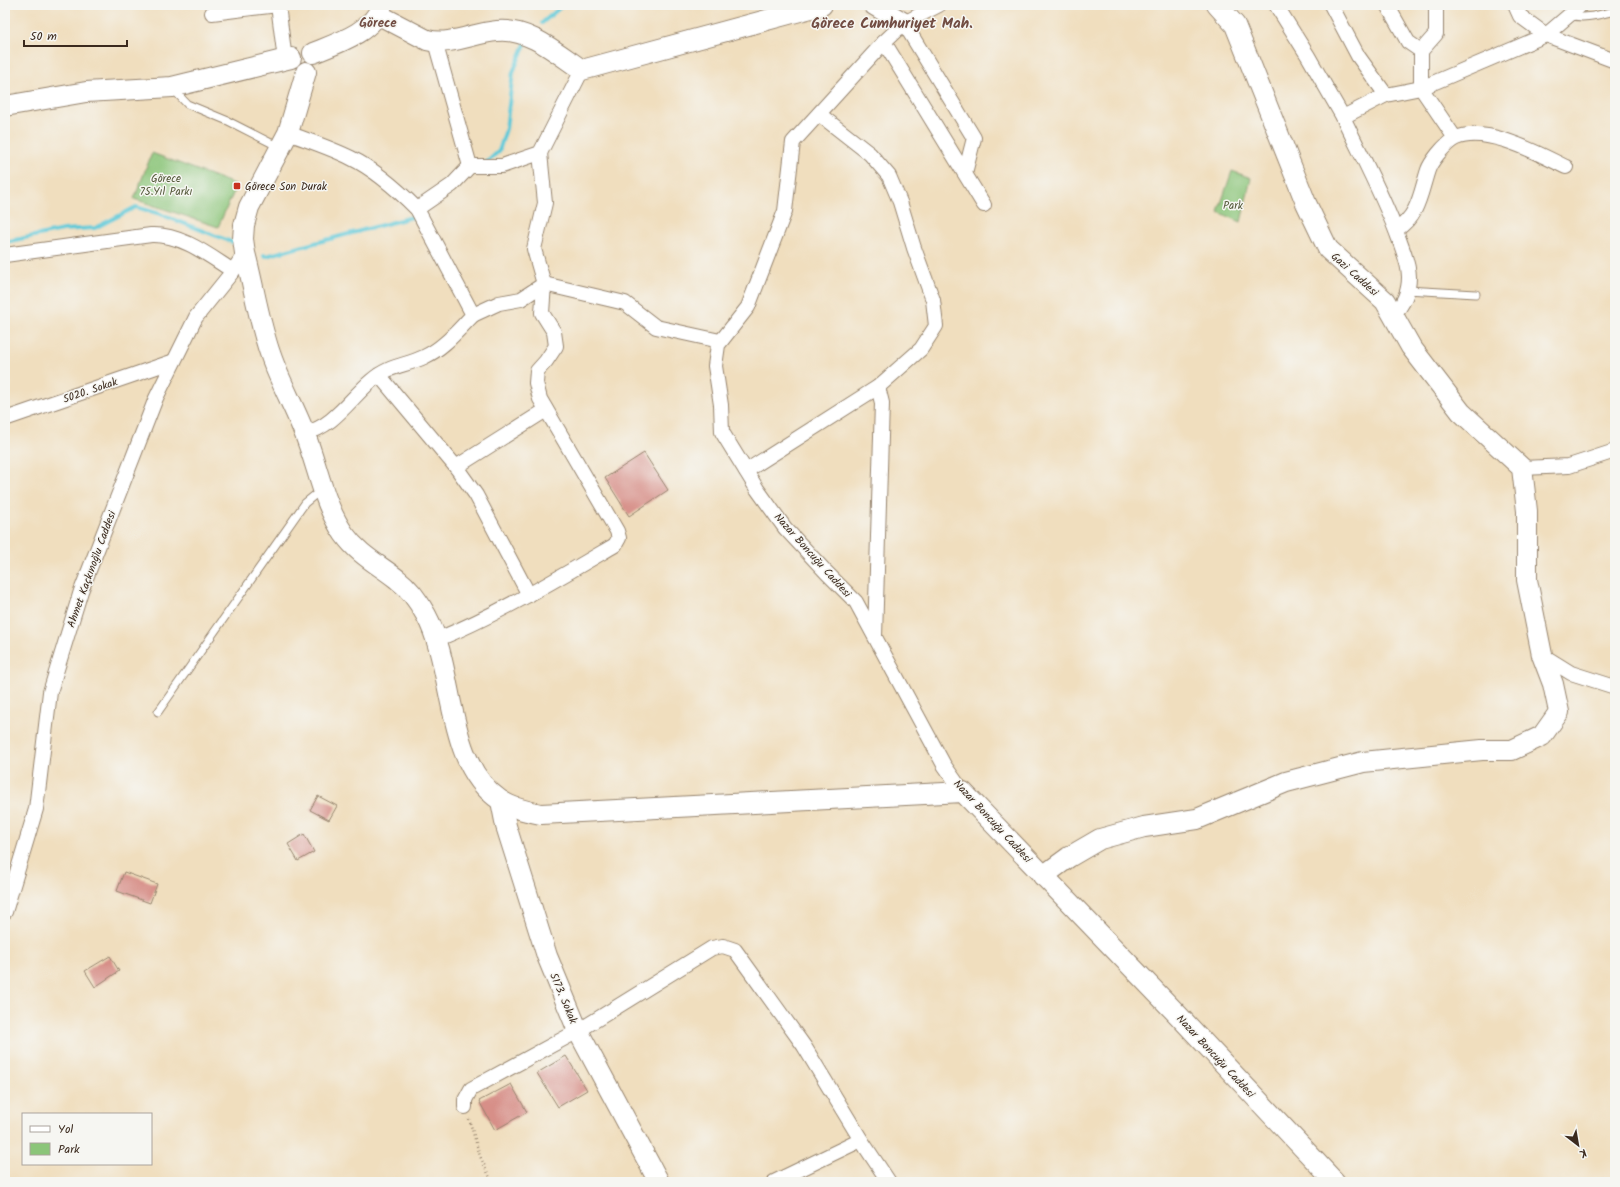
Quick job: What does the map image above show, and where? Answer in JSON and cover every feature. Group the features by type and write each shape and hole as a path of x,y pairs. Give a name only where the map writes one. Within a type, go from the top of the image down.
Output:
{"street":[{"path":"212,13 278,5 288,59 295,69 306,72"},
{"path":"313,53 351,37 380,10 427,40 435,42 505,30 530,37 582,70 822,5"},
{"path":"874,5 904,23 974,138 965,173"},
{"path":"304,433 325,425 379,374 392,367 414,361 435,351 473,315 499,303 521,298 544,284 625,303 656,328 720,341 748,307 785,211 793,142 884,42 904,23 939,5"},
{"name":"Gazi Caddesi","path":"1217,5 1235,25 1306,203 1328,249 1385,301 1411,347 1461,412 1522,468"},
{"path":"1276,5 1308,56 1342,117 1390,214 1408,266 1409,276 1408,290 1401,307 1393,315"},
{"path":"1331,5 1358,56 1386,95"},
{"path":"1387,5 1408,42 1421,51"},
{"path":"1436,5 1436,34 1421,51 1421,88 1455,138"},
{"path":"1515,5 1520,16 1546,35 1615,61"},
{"path":"1342,117 1386,95 1421,88 1546,35 1581,5"},
{"path":"435,42 478,166"},
{"path":"884,42 984,205"},
{"path":"5,106 86,92 172,87 288,59 298,49 307,48 313,53 315,61 314,65 306,72 284,140 249,207 244,225 243,239 245,253 264,336 276,372 304,433 330,509 345,535 365,557 398,580 412,595 426,615 436,640 459,733 473,772 488,790 501,801 519,809 541,814 963,792"},
{"path":"436,640 468,627 529,595 615,545 619,538 617,531 546,410 536,383 537,371 556,346 554,332 542,313 544,284 534,249 545,203 540,153 582,70"},
{"path":"746,471 878,387 921,349 936,326 933,300 914,248 900,202 889,176 870,154 819,114"},
{"path":"1396,230 1412,216 1420,198 1429,168 1441,150 1455,138 1466,135 1489,136 1522,145 1566,168"},
{"path":"284,140 352,158 384,179 417,209 473,315"},
{"path":"417,209 478,166 502,166 540,153"},
{"path":"5,256 163,234 186,242 233,271"},
{"name":"Ahmet Kaçkınoğlu Caddesi","path":"5,912 36,809 50,692 81,591 156,398 196,317 233,271 245,253"},
{"name":"Nazar Boncuğu Caddesi","path":"720,341 715,366 721,405 722,432 746,471 785,528 856,602 944,765 963,792 1178,1015 1335,1182"},
{"name":"5020. Sokak","path":"5,419 174,361"},
{"path":"379,374 456,467 476,495 529,595"},
{"path":"875,638 882,403 878,387"},
{"path":"456,467 546,410"},
{"path":"1043,876 1070,857 1100,839 1144,827 1197,819 1286,782 1363,762 1482,750 1512,750 1542,736 1559,712 1553,684 1542,655 1527,580 1527,511 1522,468 1569,466 1615,451"},
{"path":"1542,655 1571,673 1615,687"},
{"name":"5173. Sokak","path":"501,801 506,826 547,956 578,1031 659,1182"},
{"path":"465,1107 465,1100 471,1089 578,1031 712,948 723,946 734,950 804,1046 889,1182"},
{"path":"774,1182 862,1140"}],"lane":[{"path":"1570,14 1577,17 1592,16 1615,11"},
{"path":"172,87 187,104 228,121 284,140"},
{"path":"1408,290 1476,294"},
{"path":"158,712 305,503 314,494 323,489"}],"path":[{"path":"465,1107 480,1156 492,1182"}],"green space":[{"name":"Görece 75.Yıl Parkı","path":"152,153 237,185 218,227 134,199"},
{"name":"Park","path":"1232,171 1251,178 1241,222 1218,212"}],"building":[{"path":"644,453 668,490 629,516 605,478"},
{"path":"318,796 337,806 329,820 310,810"},
{"path":"304,834 314,852 298,861 288,844"},
{"path":"124,872 157,884 150,903 117,891"},
{"path":"110,956 119,971 95,987 85,971"},
{"path":"566,1056 587,1090 558,1107 537,1073"},
{"path":"511,1084 527,1112 495,1130 479,1101"}],"waterway":[{"path":"542,23 563,5"},
{"path":"486,163 499,151 506,129 513,72 526,42"},
{"path":"5,242 63,230 95,228 136,207 157,213 237,244"},
{"path":"264,255 266,256 416,216"}],"place":[{"name":"Görece Son Durak","path":"237,186"}],"district":[{"name":"Görece","path":"378,22"},
{"name":"Görece Cumhuriyet Mah.","path":"892,23"}]}
